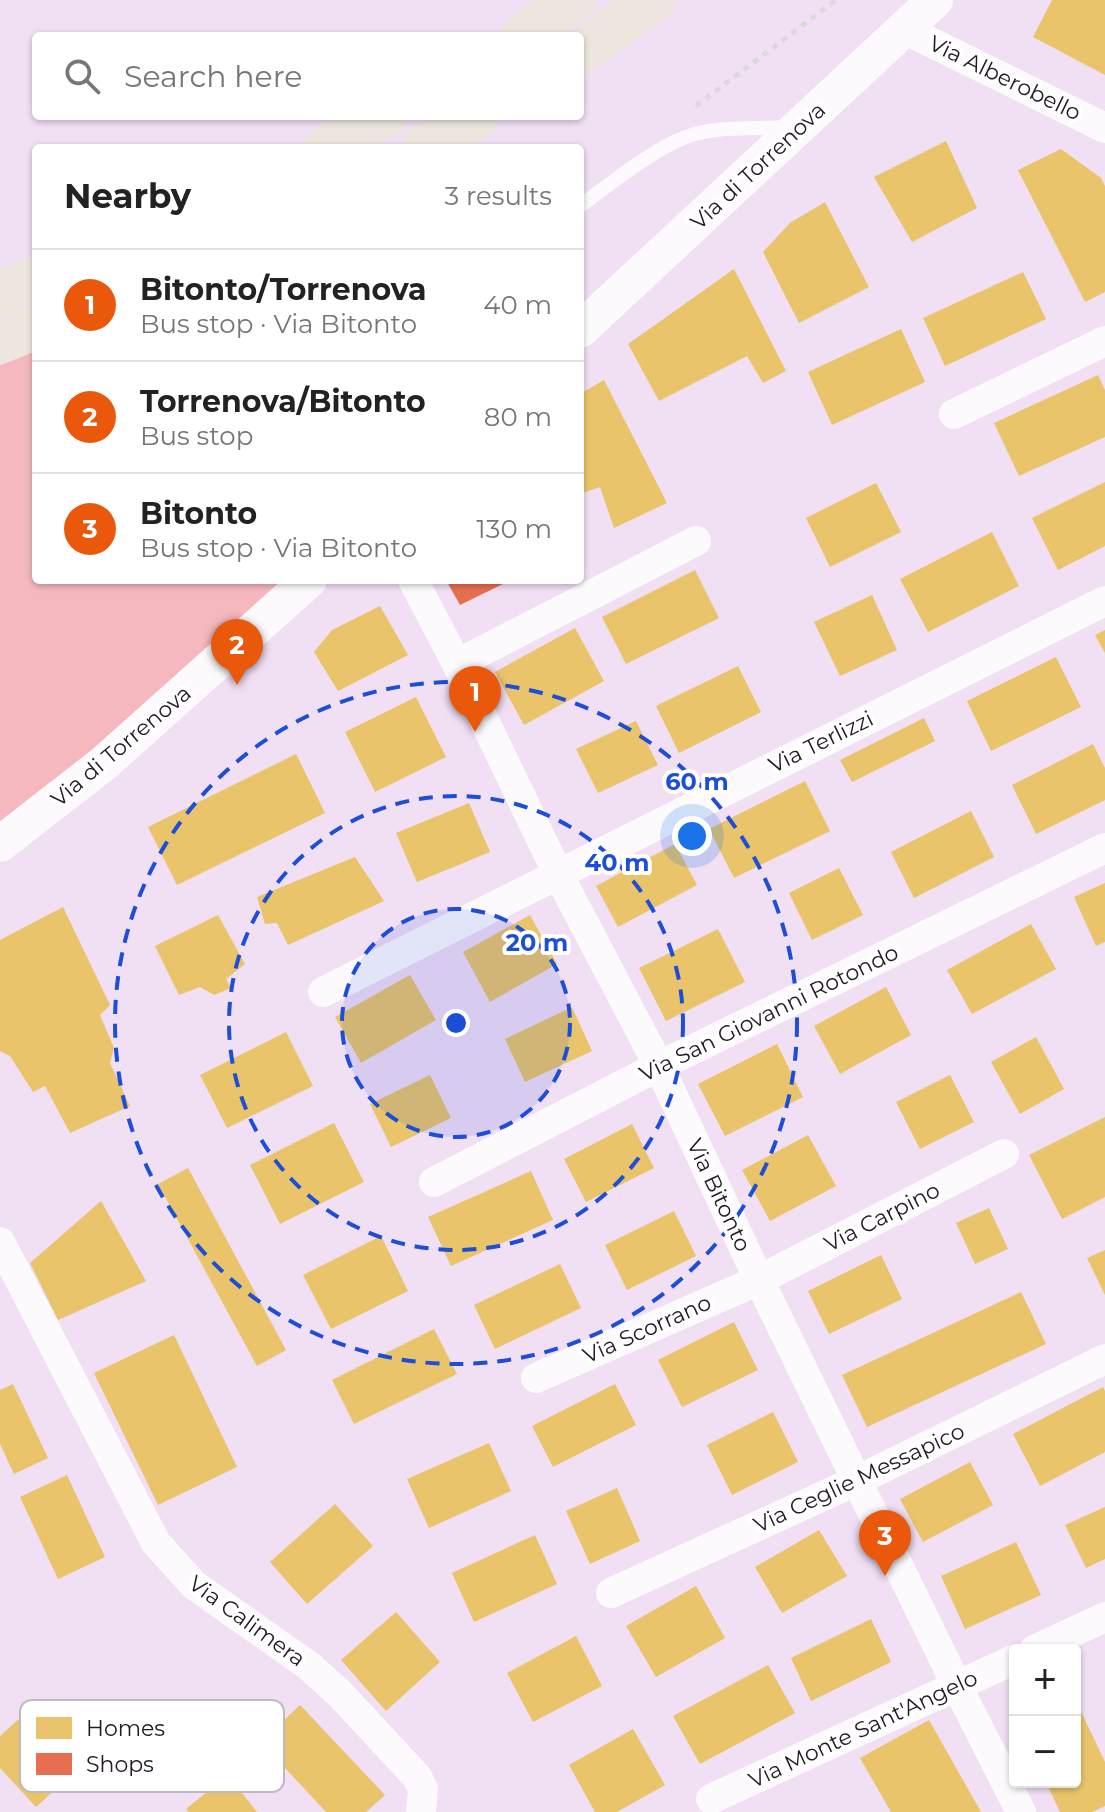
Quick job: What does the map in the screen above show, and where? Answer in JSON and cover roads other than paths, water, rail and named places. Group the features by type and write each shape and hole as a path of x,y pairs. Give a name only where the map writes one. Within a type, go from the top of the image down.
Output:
{"main road":[{"path":"528,32 574,0"},
{"path":"584,50 653,0"},
{"path":"332,144 378,120"},
{"path":"430,144 471,120"},
{"path":"0,293 32,280"},
{"path":"0,342 32,329"}],"street":[{"name":"Via di Torrenova","path":"584,326 935,0"},
{"name":"Via Alberobello","path":"904,29 1105,128"},
{"path":"954,414 1105,341"},
{"path":"457,664 696,541"},
{"name":"Via di Torrenova","path":"0,844 103,764 305,584"},
{"name":"Via Bitonto","path":"415,584 558,874 659,1066 759,1280 1021,1812"},
{"name":"Via Terlizzi","path":"323,992 1105,601"},
{"name":"Via San Giovanni Rotondo","path":"434,1182 659,1066 1105,848"},
{"name":"Via Carpino","path":"759,1280 1004,1154"},
{"name":"Via Calimera","path":"0,1242 156,1543 194,1585 281,1644 340,1694 417,1777 423,1789 421,1812"},
{"name":"Via Scorrano","path":"536,1378 759,1280"},
{"name":"Via Ceglie Messapico","path":"611,1593 858,1480 1105,1359"},
{"path":"1047,1644 1105,1617"},
{"name":"Via Monte Sant'Angelo","path":"711,1799 1009,1662"}],"lane":[{"path":"584,203 670,145 695,134 800,127"}],"place":[{"name":"Torrenova/Bitonto","path":"237,685"},
{"name":"Bitonto/Torrenova","path":"475,732"},
{"name":"Bitonto","path":"885,1576"}]}
